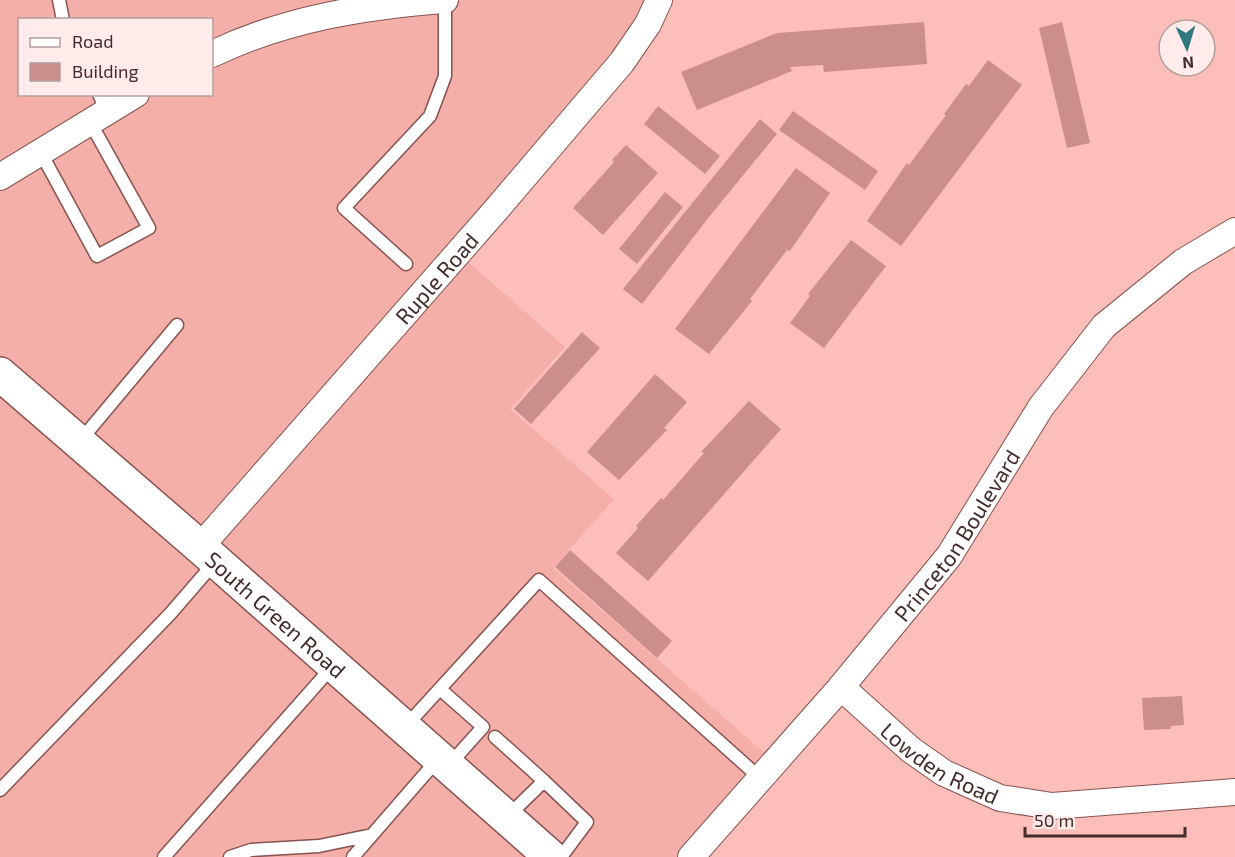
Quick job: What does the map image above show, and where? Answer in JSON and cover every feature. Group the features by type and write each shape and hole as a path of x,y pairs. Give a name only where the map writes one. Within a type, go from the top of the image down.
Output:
{"main road":[{"name":"South Green Road","path":"0,374 551,857"}],"street":[{"path":"213,54 265,33 322,16 388,4 445,0"},
{"name":"Ruple Road","path":"208,554 622,62 648,24 659,0"},
{"path":"0,177 41,153 99,110 131,96"},
{"name":"Princeton Boulevard","path":"691,857 841,687 949,556 1041,407 1104,326 1183,262 1235,231"},
{"name":"Lowden Road","path":"841,687 911,750 944,773 1000,798 1052,806 1235,792"}],"lane":[{"path":"59,0 63,18"},
{"path":"406,264 344,208 430,116 445,76 445,0"},
{"path":"41,153 97,256 149,228 99,110"},
{"path":"80,442 177,325"},
{"path":"0,790 170,614 208,554"},
{"path":"405,727 539,580 760,778"},
{"path":"164,857 334,665"},
{"path":"353,857 444,762 483,727 440,689"},
{"path":"495,738 587,822 561,857"},
{"path":"506,818 544,781"},
{"path":"230,857 251,850 320,846 372,835"}],"shaded area":[{"path":"0,0 659,0 458,253 565,347 510,409 614,499 553,568 775,762 690,857 0,857"}],"building":[{"path":"924,22 927,64 824,72 823,65 790,67 792,71 697,110 681,72 777,33"},
{"path":"1062,22 1090,143 1067,148 1039,28"},
{"path":"988,60 1022,85 901,246 867,221 907,163 909,165 946,115 944,114 966,84 969,86"},
{"path":"658,106 720,156 705,174 644,124"},
{"path":"793,111 878,171 865,190 779,130"},
{"path":"760,119 777,134 642,304 623,289"},
{"path":"626,145 658,173 603,235 573,208"},
{"path":"796,168 830,193 790,251 787,250 750,299 752,301 709,354 675,329"},
{"path":"665,192 683,207 637,264 619,249"},
{"path":"851,240 886,266 824,348 790,323 810,296 808,294"},
{"path":"582,332 600,348 531,424 514,409"},
{"path":"655,374 687,402 664,428 667,430 619,480 587,452"},
{"path":"749,401 781,429 648,581 616,553 638,528 636,526 661,498 663,500 704,453 701,452"},
{"path":"570,550 672,641 657,658 555,567"},
{"path":"1182,696 1184,725 1171,726 1171,729 1144,730 1142,698"}]}
